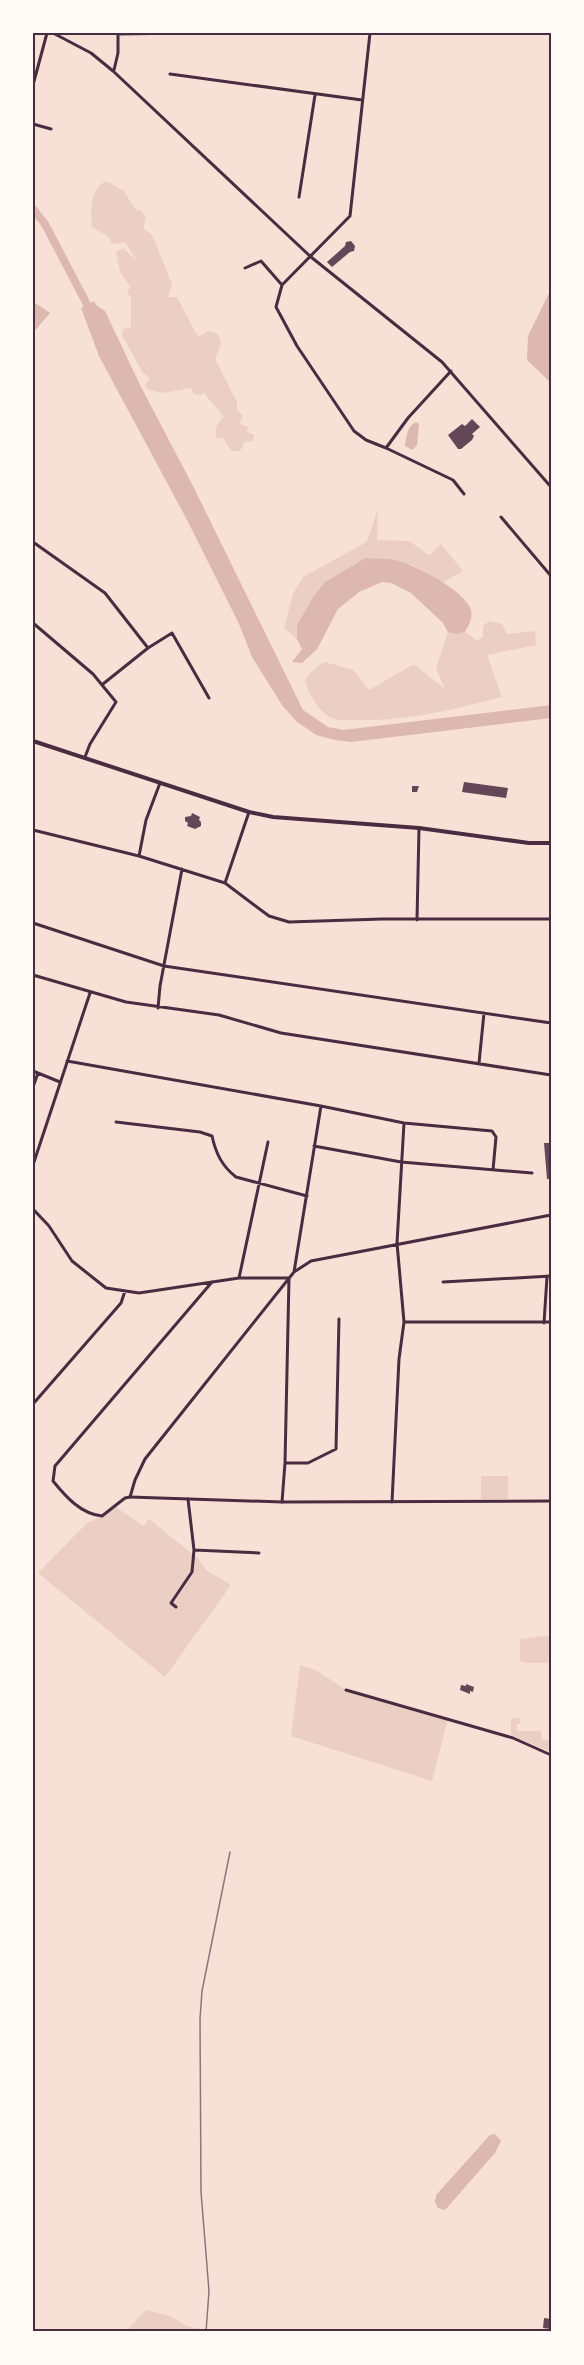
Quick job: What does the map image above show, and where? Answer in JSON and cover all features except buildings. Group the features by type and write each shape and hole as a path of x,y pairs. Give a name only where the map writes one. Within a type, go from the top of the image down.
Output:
{"main road":[{"path":"33,741 249,812 285,818 419,828 529,843 551,843"}],"street":[{"path":"33,85 47,33"},
{"path":"53,33 91,53 113,71 311,257 451,370 551,488"},
{"path":"113,71 118,53 118,34 182,33"},
{"path":"369,33 350,216 282,285 276,307 297,346 354,430 366,440 453,480 464,494"},
{"path":"170,74 362,100"},
{"path":"299,197 315,94"},
{"path":"33,124 51,129"},
{"path":"245,268 261,261 282,285"},
{"path":"386,448 408,418 451,370"},
{"path":"501,518 551,576"},
{"path":"33,542 105,593 148,648"},
{"path":"33,623 77,659 103,684 116,702 90,744 85,758"},
{"path":"103,684 148,648 172,633 209,698"},
{"path":"139,856 146,820 160,782"},
{"path":"225,884 249,812"},
{"path":"417,920 419,828"},
{"path":"33,830 139,856 225,884 257,909 269,916 289,922 551,919"},
{"path":"158,1008 182,869"},
{"path":"33,923 164,966 551,1023"},
{"path":"33,975 126,1002 219,1015 281,1033 551,1075"},
{"path":"33,1165 90,992"},
{"path":"479,1063 484,1013"},
{"path":"67,1061 404,1123 492,1131 496,1137 494,1170"},
{"path":"33,1071 60,1082"},
{"path":"33,1086 38,1073"},
{"path":"294,1272 321,1106"},
{"path":"116,1122 200,1132 212,1136 216,1153 227,1170 236,1177 307,1196"},
{"path":"392,1502 399,1359 404,1322 397,1243 404,1123"},
{"path":"240,1278 268,1142"},
{"path":"314,1146 401,1162 532,1173"},
{"path":"33,1209 49,1226 72,1261 106,1288 139,1293 240,1278 289,1278"},
{"path":"130,1497 145,1459 294,1272 311,1261 551,1215"},
{"path":"443,1282 549,1276 544,1323"},
{"path":"282,1502 289,1278"},
{"path":"212,1282 55,1466 53,1481 63,1493 89,1515 102,1516 124,1498 130,1497 282,1502 551,1501"},
{"path":"33,1404 121,1303 125,1291"},
{"path":"285,1463 308,1463 336,1449 339,1319"},
{"path":"404,1322 551,1322"},
{"path":"176,1607 171,1603 192,1572 194,1550 188,1499"},
{"path":"194,1550 259,1553"},
{"path":"346,1690 513,1738 551,1755"}],"shaded area":[{"path":"106,181 124,191 135,209 142,211 146,218 143,228 152,235 172,284 168,297 177,297 198,337 208,331 218,334 221,344 215,359 237,402 237,410 243,416 239,423 248,427 247,432 254,435 253,441 245,442 240,451 232,451 224,438 217,439 216,427 224,417 204,393 194,394 191,388 162,393 149,390 145,385 150,378 143,373 122,335 123,329 131,327 131,297 127,293 131,288 120,272 116,252 123,248 137,261 125,242 112,244 109,237 92,227 92,201 97,189"},
{"path":"551,289 551,383 527,360 528,336"},
{"path":"94,301 105,311 303,710 328,727 343,730 551,705 551,718 351,742 316,735 296,721 282,705 252,657 239,624 187,520 99,356 81,308"},
{"path":"33,304 37,304 50,313 33,333"},
{"path":"416,422 419,424 417,445 412,450 405,446 406,439 409,429"},
{"path":"378,508 377,540 409,541 429,555 441,544 463,571 442,583 414,566 365,558 325,582 297,625 297,639 284,628 293,594 303,577 363,544 368,539"},
{"path":"365,558 391,559 402,562 425,572 449,587 467,603 471,610 471,619 465,632 457,634 448,632 443,623 411,593 391,583 382,582 359,592 338,609 317,649 302,663 292,662 302,649 297,639 297,625 314,596 325,582"},
{"path":"489,621 502,624 507,634 535,631 536,645 487,655 502,697 411,717 337,720 320,709 308,690 305,678 325,662 353,670 369,690 414,664 445,689 436,668 448,632 457,634 465,632 478,641 483,636 483,626"},
{"path":"481,1476 508,1476 508,1499 481,1499"},
{"path":"114,1506 144,1526 149,1519 199,1559 206,1570 231,1585 165,1677 38,1573 87,1523 102,1516"},
{"path":"551,1635 551,1663 520,1661 520,1639"},
{"path":"300,1665 316,1670 346,1690 448,1719 432,1781 291,1736"},
{"path":"513,1718 519,1718 521,1724 517,1724 517,1731 541,1731 542,1740 551,1740 551,1752 511,1735"},
{"path":"495,2134 501,2141 495,2153 445,2210 438,2208 435,2202 436,2195 490,2135"},
{"path":"146,2310 170,2316 187,2326 202,2329 202,2332 125,2332"}],"waterway":[{"path":"33,209 45,224 91,312"}],"railway":[{"path":"206,2332 209,2291 201,2192 200,2019 202,1991 230,1852"}]}
